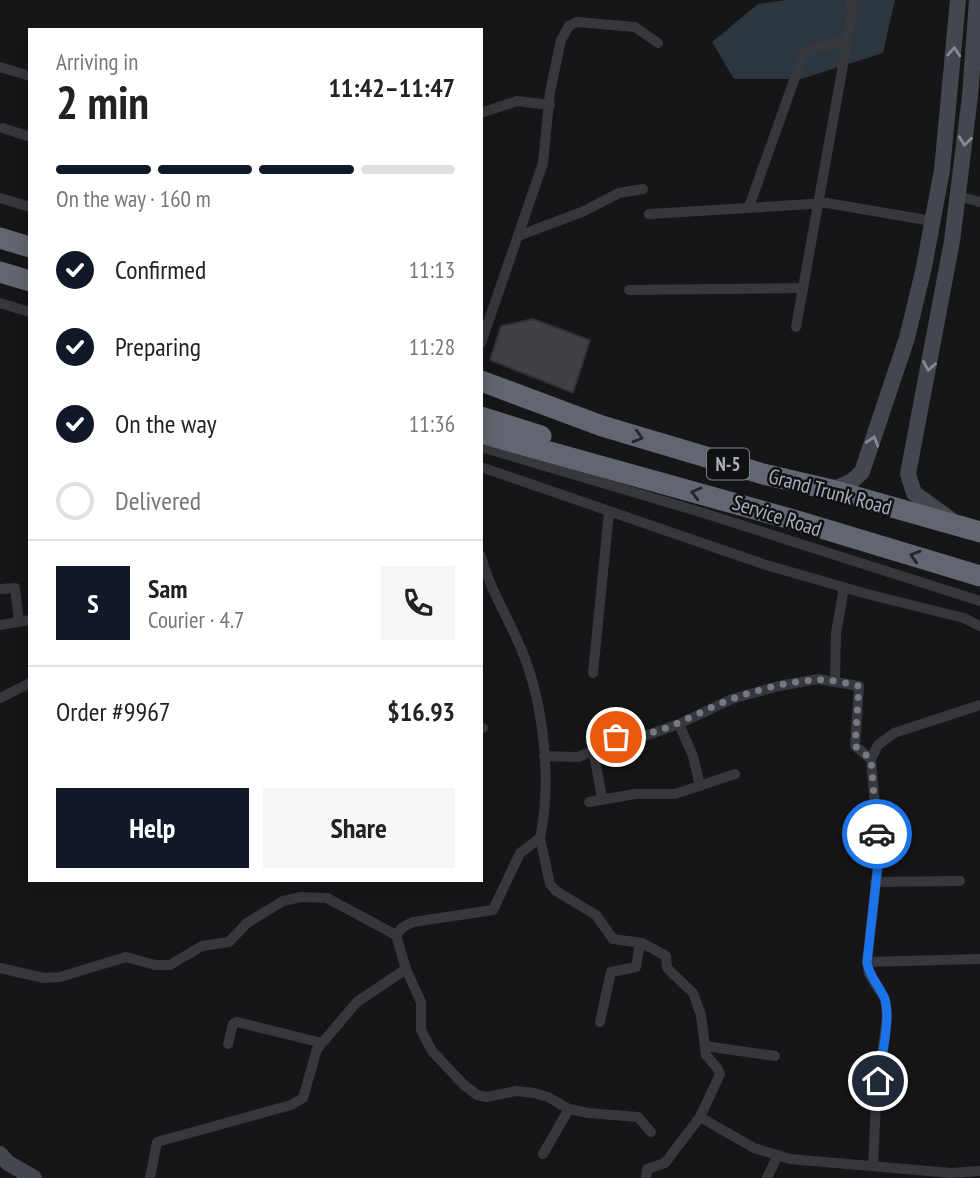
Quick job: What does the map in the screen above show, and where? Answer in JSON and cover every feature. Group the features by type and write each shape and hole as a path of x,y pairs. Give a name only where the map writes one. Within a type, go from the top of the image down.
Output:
{"highway":[{"path":"0,238 28,246"},
{"path":"0,272 28,280"},
{"name":"Grand Trunk Road","path":"483,383 602,426 762,474 832,490 973,531"},
{"path":"483,396 556,419 602,426"},
{"name":"Grand Trunk Road","path":"483,435 801,522 980,576"}],"main road":[{"path":"947,0 956,19"},
{"path":"832,490 852,481 862,472 907,338 942,170 958,0"},
{"path":"973,531 922,501 914,493 908,474 952,241 978,4"},
{"path":"0,1154 8,1163 34,1178"}],"street":[{"path":"796,327 847,41 851,0"},
{"path":"483,337 543,163 550,92 561,40 569,26 577,22 635,27 658,43"},
{"path":"749,207 803,55 816,47 847,41"},
{"path":"0,67 28,75"},
{"path":"483,112 517,101 550,105"},
{"path":"3,128 28,136"},
{"path":"518,236 582,212 619,193 643,188"},
{"path":"958,196 980,202"},
{"path":"0,198 28,207"},
{"path":"649,214 819,203 932,221"},
{"path":"629,290 803,288"},
{"path":"0,303 28,311"},
{"name":"Service Road","path":"483,435 697,511 980,601"},
{"path":"483,468 763,564 964,618 980,626"},
{"path":"593,673 605,531 609,512"},
{"path":"483,562 523,653 534,687 544,756 544,820 540,838 550,884 556,891 596,915 612,939 640,943 666,956 667,968 693,993 701,1015 706,1055 720,1074 700,1117 665,1163 647,1169 646,1178"},
{"path":"0,589 15,588 25,621 0,625"},
{"path":"835,682 836,633 845,588"},
{"path":"483,595 493,589"},
{"path":"544,756 578,757 603,740 639,737 679,724 732,699 818,679 859,686 855,746 871,759"},
{"path":"0,698 28,684"},
{"path":"873,1166 876,1102 887,1016 885,999 869,974 867,962 879,855 871,759 878,745 894,733 980,705"},
{"path":"679,724 693,756 700,786"},
{"path":"593,748 602,798"},
{"path":"589,802 602,798 675,794 735,774"},
{"path":"396,935 403,927 414,922 493,910 520,853 540,838"},
{"path":"875,882 960,881"},
{"path":"0,968 44,978 60,978 126,957 155,965 170,965 202,946 229,942 247,923 283,901 301,897 327,898 396,935 406,969 421,1002 421,1030 432,1051 477,1095 487,1097 516,1091 534,1093 548,1097 569,1109 608,1116 638,1117 651,1132"},
{"path":"600,1022 611,972 636,967 640,943"},
{"path":"867,962 979,958"},
{"path":"150,1178 157,1142 290,1105 303,1098 317,1049 356,1002 406,969"},
{"path":"228,1044 233,1024 237,1022 322,1044"},
{"path":"705,1046 775,1056"},
{"path":"543,1154 569,1109"},
{"path":"700,1117 754,1148 778,1155 845,1164 951,1172 980,1171"},
{"path":"767,1178 778,1155"},
{"path":"843,1178 845,1164"}],"shaded area":[{"path":"785,0 895,0 883,53 801,79 734,79 712,42 758,4"}],"building":[{"path":"533,319 590,340 573,393 490,360 501,326"}],"way so far":[{"path":"616,737 639,737 679,724 732,699 779,686 818,679 859,686 855,746 871,759 877,834"}],"route":[{"path":"877,834 879,855 867,962 869,974 885,999 887,1016 878,1081"}]}
